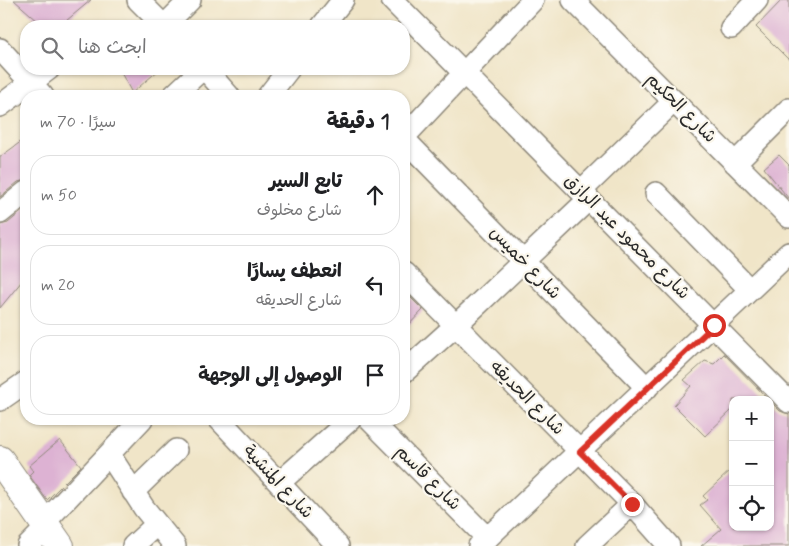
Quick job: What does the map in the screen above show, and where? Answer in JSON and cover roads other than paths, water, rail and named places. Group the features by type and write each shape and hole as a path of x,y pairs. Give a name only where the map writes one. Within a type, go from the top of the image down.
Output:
{"main road":[{"path":"0,460 51,532"}],"street":[{"path":"138,0 158,20"},
{"path":"170,20 190,0"},
{"name":"شارع محمود عبد الرازق","path":"392,0 789,402"},
{"path":"410,132 533,0"},
{"name":"شارع الحكيم","path":"573,0 789,217"},
{"path":"731,28 757,0"},
{"path":"325,20 335,3"},
{"path":"0,50 20,71"},
{"path":"24,75 37,89 45,75"},
{"path":"180,90 196,75"},
{"path":"209,75 223,90"},
{"path":"273,90 284,75"},
{"path":"0,106 20,97"},
{"path":"410,367 523,261 674,101"},
{"path":"735,162 789,109"},
{"name":"شارع خميس","path":"410,144 646,388"},
{"path":"656,193 750,290"},
{"path":"0,213 20,197"},
{"path":"483,542 789,254"},
{"name":"شارع الحديقه","path":"410,279 632,504 669,546"},
{"path":"0,400 20,386"},
{"path":"28,546 51,532 109,454 135,425"},
{"name":"شارع المنشية","path":"225,425 338,546"},
{"path":"279,483 344,425"},
{"name":"شارع قاسم","path":"375,425 483,542"},
{"path":"133,492 176,450"},
{"path":"109,454 133,492 175,546"},
{"path":"587,546 632,504"},
{"path":"133,546 156,524"}]}
